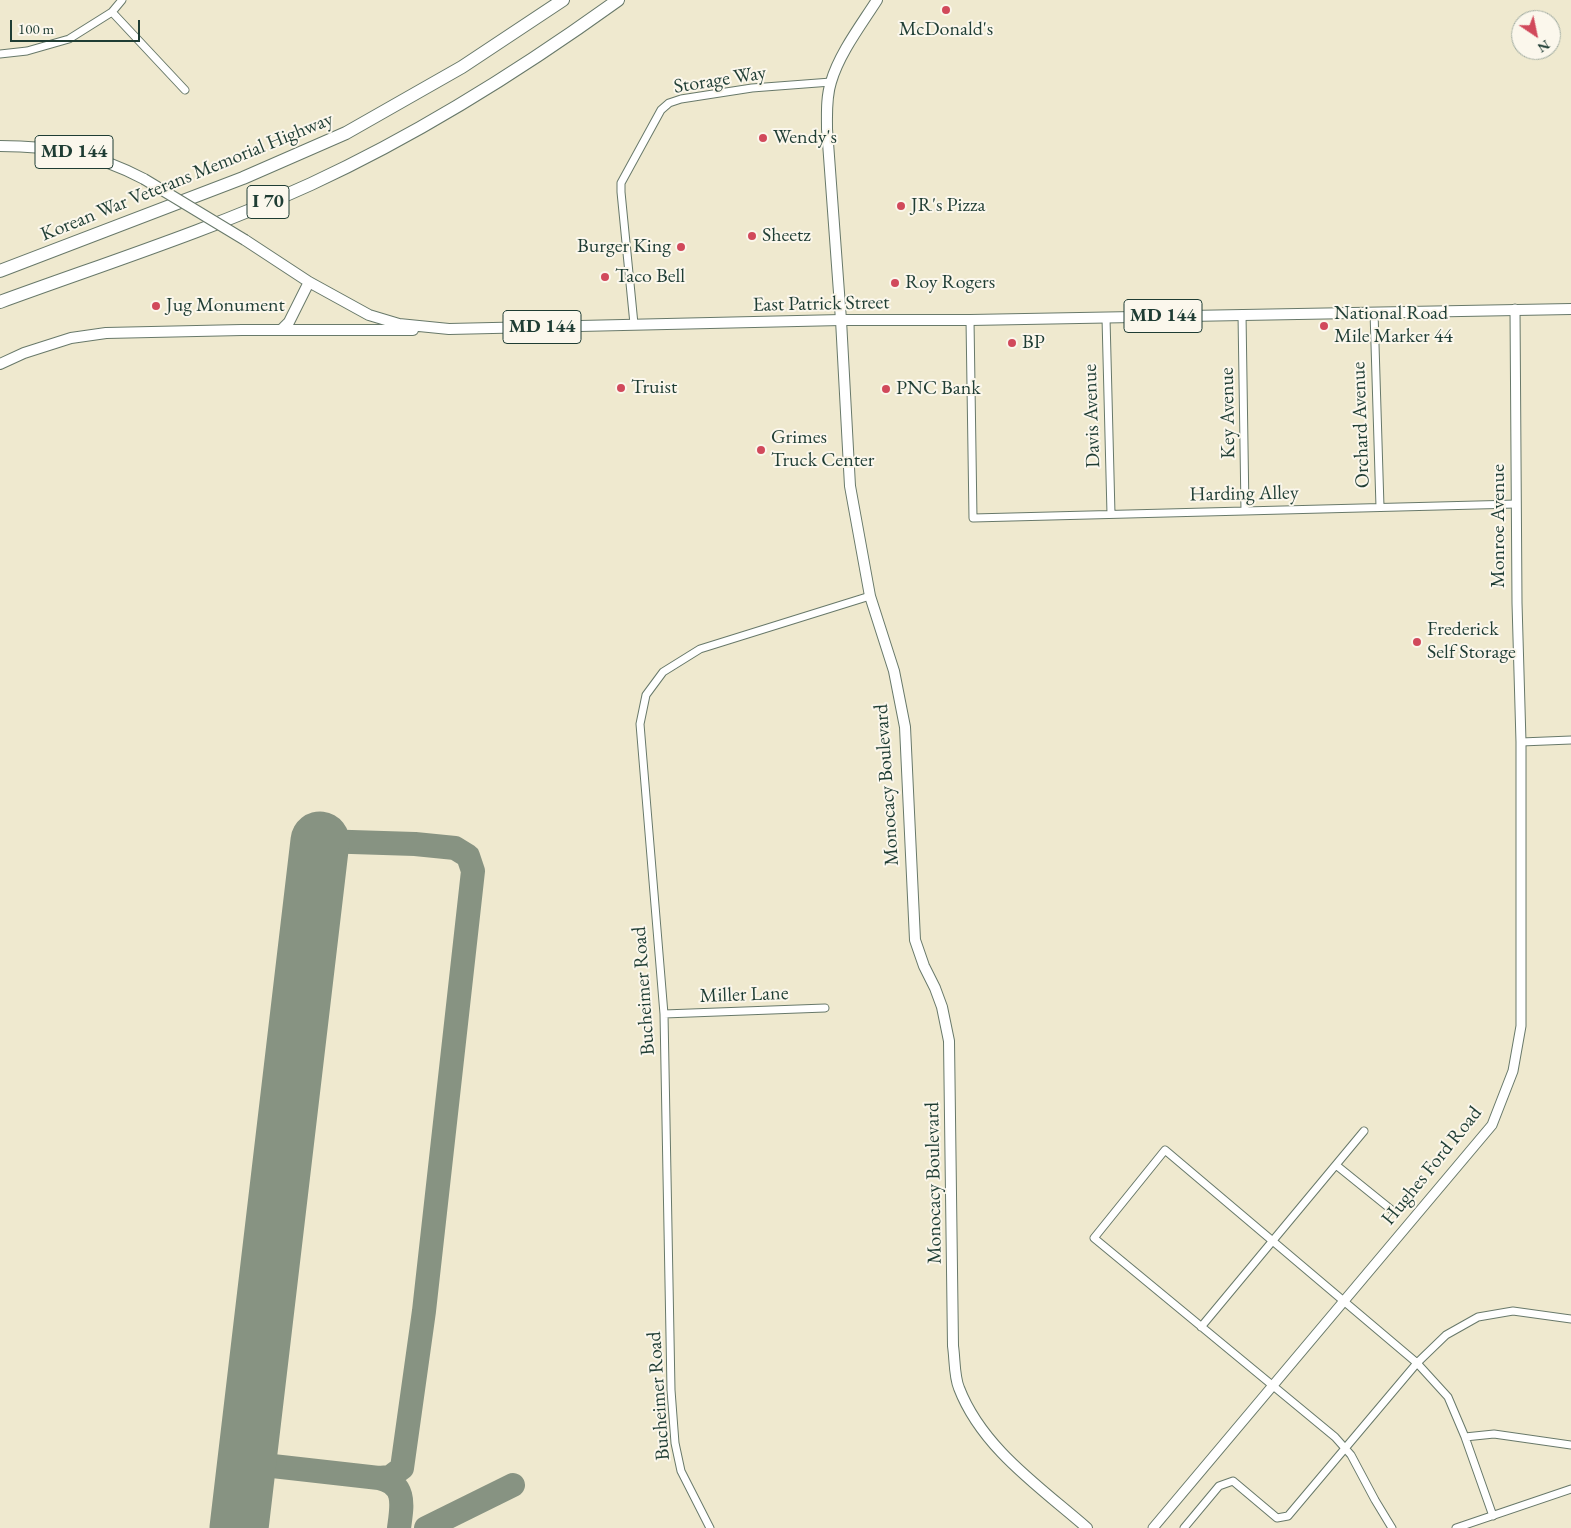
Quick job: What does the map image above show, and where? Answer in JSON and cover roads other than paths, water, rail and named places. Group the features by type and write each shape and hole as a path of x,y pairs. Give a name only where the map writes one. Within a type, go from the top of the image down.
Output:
{"highway":[{"name":"Korean War Veterans Memorial Highway","path":"0,272 243,178 346,133 462,67 563,0"},
{"name":"I 70","path":"0,302 212,226 310,184 436,119 585,24 618,0"},
{"path":"585,24 629,0"}],"main road":[{"name":"Monocacy Boulevard","path":"877,0 849,45 831,82 827,104 827,129 841,320 850,486 870,596 894,671 905,727 915,940 942,1007 949,1041 953,1346 958,1386 974,1420 999,1451 1088,1528"},
{"name":"East Patrick Street","path":"0,146 49,148 75,152 122,168 245,240 309,282 352,307 383,320 399,324 449,329 841,320 1106,318 1571,309"},
{"path":"282,329 289,322 309,282"},
{"path":"1,363 24,353 72,338 106,333 282,329 394,331 449,329"}],"street":[{"path":"0,54 28,51 69,39 112,12 122,0"},
{"path":"112,12 185,90"},
{"name":"Storage Way","path":"634,324 621,192 622,183 624,176 662,110 669,103 681,99 752,88 831,82"},
{"name":"Monroe Avenue","path":"1514,309 1521,742"},
{"name":"Orchard Avenue","path":"1374,312 1380,507"},
{"name":"Key Avenue","path":"1242,314 1245,511"},
{"name":"Davis Avenue","path":"1106,318 1111,514"},
{"name":"Harding Alley","path":"970,320 973,518 1516,504"},
{"name":"Bucheimer Road","path":"710,1528 681,1471 675,1443 671,1390 664,1014 640,724 646,695 663,672 700,649 870,596"},
{"path":"1521,742 1571,740"},
{"name":"Hughes Ford Road","path":"1153,1528 1492,1125 1513,1072 1521,1026 1521,742"},
{"name":"Miller Lane","path":"664,1014 825,1008"},
{"path":"1201,1327 1364,1131"},
{"path":"1392,1528 1352,1455 1335,1437 1094,1238 1166,1150 1417,1363 1448,1397 1466,1437 1493,1516"},
{"path":"1336,1165 1393,1210"},
{"path":"1184,1528 1219,1486 1233,1481 1277,1518 1288,1516 1417,1363 1446,1335 1478,1317 1513,1311 1571,1319"},
{"path":"1466,1437 1494,1434 1571,1445"},
{"path":"1456,1528 1571,1490"}],"place":[{"name":"McDonald's","path":"946,10"},
{"name":"Wendy's","path":"763,138"},
{"name":"JR's Pizza","path":"901,206"},
{"name":"Sheetz","path":"752,236"},
{"name":"Burger King","path":"681,247"},
{"name":"Taco Bell","path":"605,277"},
{"name":"Roy Rogers","path":"895,283"},
{"name":"Jug Monument","path":"156,306"},
{"name":"National Road Mile Marker 44","path":"1324,326"},
{"name":"BP","path":"1012,343"},
{"name":"Truist","path":"621,388"},
{"name":"PNC Bank","path":"886,389"},
{"name":"Grimes Truck Center","path":"761,450"},
{"name":"Frederick Self Storage","path":"1417,642"}]}
